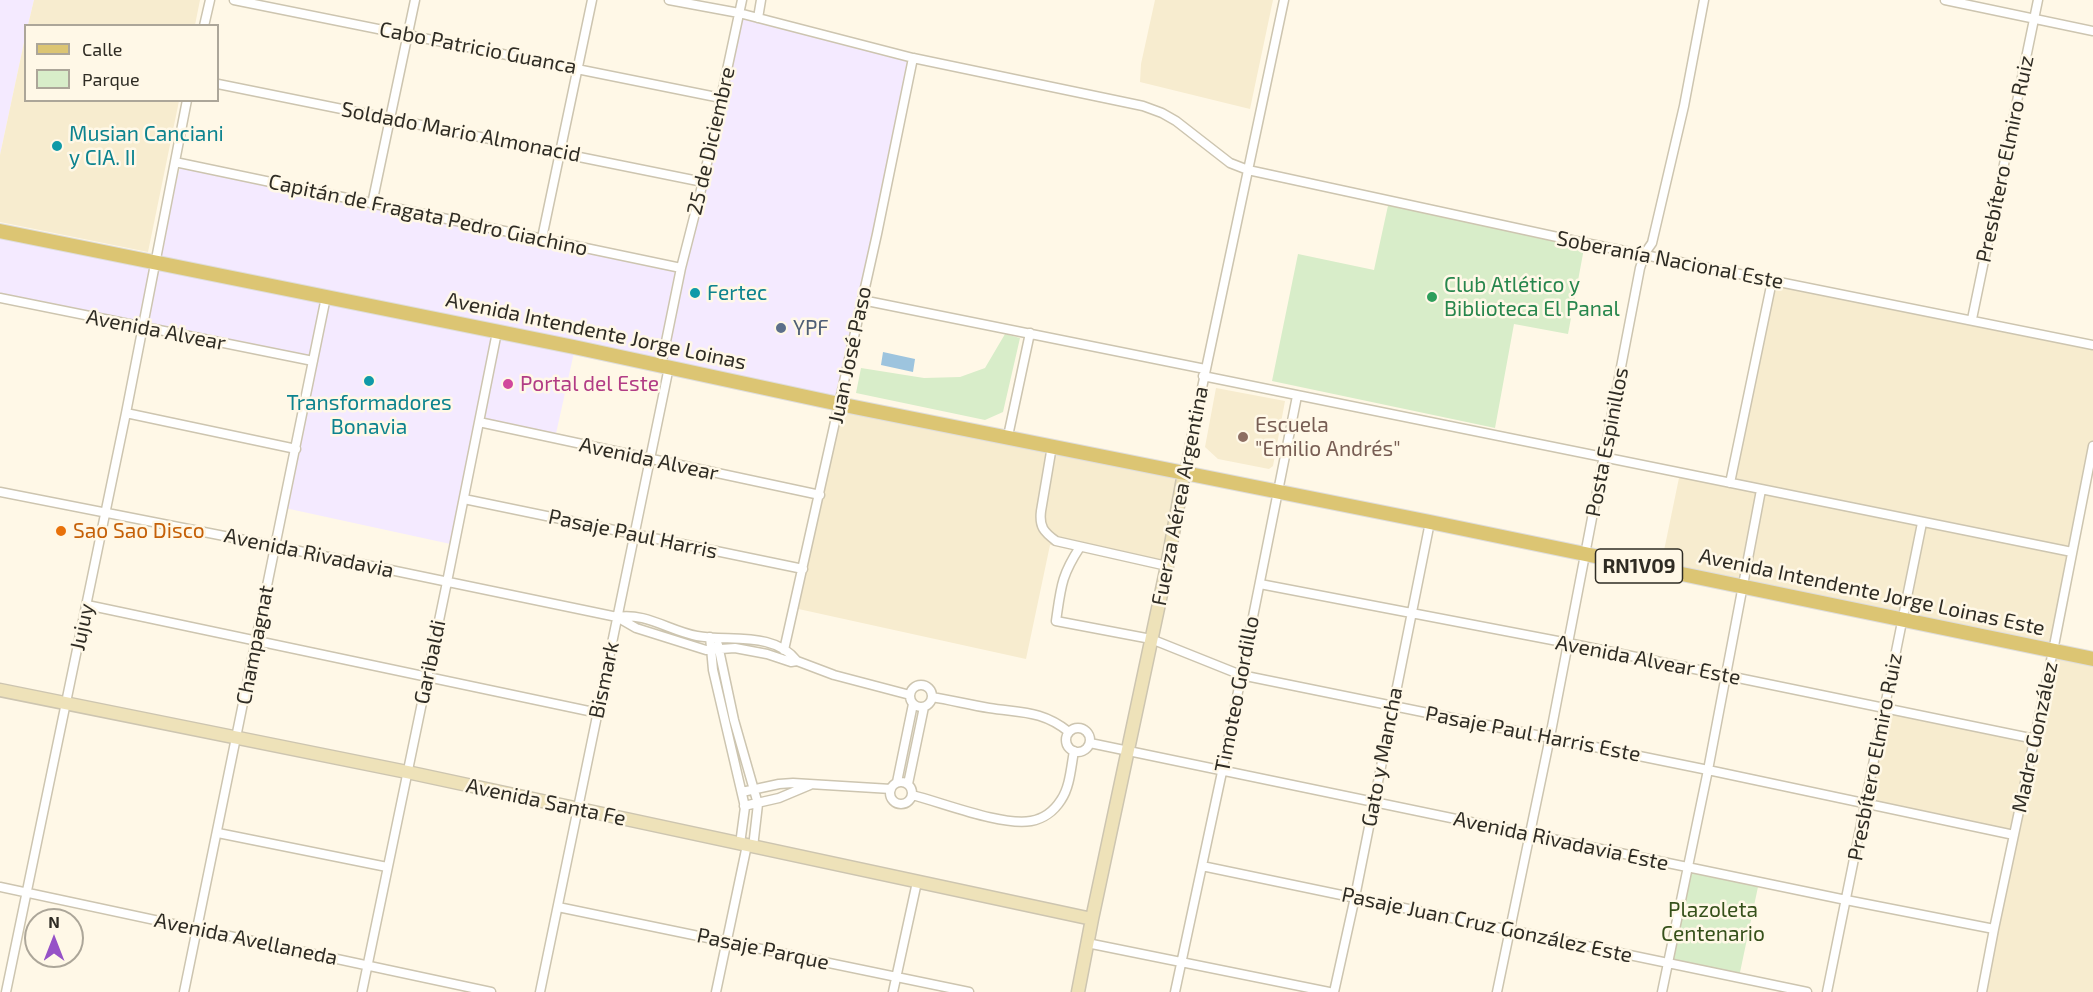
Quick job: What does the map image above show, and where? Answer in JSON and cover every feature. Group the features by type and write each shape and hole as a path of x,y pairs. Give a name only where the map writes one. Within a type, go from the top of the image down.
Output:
{"main road":[{"name":"Avenida Intendente Jorge Loinas","path":"0,231 1184,473"},
{"name":"Avenida Intendente Jorge Loinas Este","path":"1184,473 1903,619 2093,660"}],"street":[{"path":"204,24 210,0"},
{"name":"Cabo Patricio Guanca","path":"234,0 721,98"},
{"path":"372,204 415,0"},
{"path":"542,238 592,0"},
{"name":"Soberanía Nacional Este","path":"669,0 739,13 913,58 1143,106 1162,112 1230,163 1248,170 1772,281 1972,319 2093,345"},
{"name":"25 de Diciembre","path":"665,367 681,268 703,182 742,0"},
{"path":"758,18 761,0"},
{"name":"Fuerza Aérea Argentina","path":"1078,992 1167,566 1204,372 1284,0"},
{"name":"Posta Espinillos","path":"1497,992 1550,737 1640,268 1652,243 1684,106 1704,0"},
{"path":"1945,0 2093,31"},
{"name":"Presbítero Elmiro Ruiz","path":"1972,319 2038,0"},
{"name":"Juan José Paso","path":"784,650 820,495 913,58"},
{"name":"Soldado Mario Almonacid","path":"219,84 703,182"},
{"name":"Jujuy","path":"6,992 106,512 187,102"},
{"name":"Capitán de Fragata Pedro Giachino","path":"175,162 681,268"},
{"path":"1730,483 1772,281"},
{"name":"Champagnat","path":"184,992 238,737 326,297"},
{"name":"Avenida Alvear","path":"0,298 313,361"},
{"path":"862,300 1030,333 1204,372 1297,396 2072,552"},
{"name":"Garibaldi","path":"362,992 497,332"},
{"path":"1008,436 1030,333"},
{"name":"Bismark","path":"540,992 650,460 665,367"},
{"name":"Timoteo Gordillo","path":"1175,992 1222,772 1297,396"},
{"path":"126,413 296,449"},
{"name":"Avenida Alvear","path":"479,422 820,495"},
{"path":"1052,446 1041,511 1040,521 1043,530 1056,541 1167,566"},
{"name":"Madre González","path":"1982,992 2054,651 2093,446"},
{"path":"1662,992 1708,770 1761,490"},
{"name":"Avenida Rivadavia","path":"0,492 617,617 636,628 706,650 735,648 767,654 790,662 797,661"},
{"name":"Pasaje Paul Harris","path":"464,499 803,569"},
{"name":"Gato y Mancha","path":"1334,992 1430,522"},
{"name":"Presbítero Elmiro Ruiz","path":"1827,992 1922,523"},
{"name":"Pasaje Paul Harris Este","path":"1080,547 1066,569 1061,582 1056,621 1151,639 1241,675 1550,737 2014,836"},
{"name":"Avenida Alvear Este","path":"1260,584 1568,643 2035,739"},
{"path":"87,605 598,713"},
{"name":"Avenida Rivadavia","path":"617,617 629,615 691,634 755,639 784,650 797,661 912,700 924,707"},
{"path":"713,637 758,804 716,992"},
{"path":"715,650 713,670 742,792 747,845"},
{"name":"Avenida Rivadavia","path":"912,700 913,688 924,686 930,690 932,697 1041,715 1070,732 1077,728 1084,729 1090,735 1090,743 1128,752"},
{"name":"Avenida Santa Fe","path":"0,690 407,772 1092,919"},
{"path":"908,783 924,707 930,704 932,697"},
{"path":"742,792 779,784 894,785 904,782 912,788 912,795 908,801 898,803 890,796 894,785 912,700"},
{"path":"912,795 1011,821 1032,821 1047,814 1062,800 1069,779 1074,751 1067,742 1070,732"},
{"path":"1074,751 1085,750 1090,743"},
{"name":"Avenida Rivadavia Este","path":"1128,752 1994,929"},
{"path":"744,806 779,798 811,785"},
{"path":"218,833 387,867"},
{"name":"Pasaje Juan Cruz González Este","path":"1202,866 1808,992"},
{"path":"893,992 917,882"},
{"name":"Avenida Avellaneda","path":"0,887 491,992"},
{"name":"Pasaje Parque","path":"558,907 969,992"},
{"path":"1087,943 1329,992"}],"shaded area":[{"path":"0,0 34,0 28,24 24,24 24,43 0,155"},
{"path":"34,0 200,0 195,24 28,24"},
{"path":"1155,0 1273,0 1250,109 1140,82 1141,64"},
{"path":"739,13 913,58 839,404 575,348 555,438 479,422 455,545 285,508 313,361 0,298 0,231 156,262 181,164 681,268"},
{"path":"24,43 24,102 179,102 148,252 0,222 0,155"},
{"path":"1772,281 2093,345 2093,446 2053,651 1660,570 1680,473 1730,483"},
{"name":"Escuela \"Emilio Andrés\"","path":"1216,388 1285,401 1273,466 1269,469 1218,459 1205,447"},
{"path":"839,404 1184,473 1167,566 1080,547 1050,545 1026,659 794,608"},
{"path":"2053,651 2093,659 2093,992 1982,992 2014,836 1866,804 1886,707 2035,739"}],"green space":[{"name":"Club Atlético y Biblioteca El Panal","path":"1389,201 1585,243 1568,334 1514,324 1495,428 1272,381 1298,254 1374,270"},
{"path":"1005,334 1020,338 1003,412 985,420 856,393 861,368 924,378 960,377 985,368"},
{"name":"Plazoleta Centenario","path":"1688,867 1759,882 1739,977 1668,963"}],"water":[{"path":"883,352 915,359 913,372 881,365"}],"place":[{"name":"Musian Canciani y CIA. II","path":"57,146"},
{"name":"Fertec","path":"695,293"},
{"name":"Club Atlético y Biblioteca El Panal","path":"1432,297"},
{"name":"YPF","path":"781,328"},
{"name":"Transformadores Bonavia","path":"369,381"},
{"name":"Portal del Este","path":"508,384"},
{"name":"Escuela \"Emilio Andrés\"","path":"1243,437"},
{"name":"Sao Sao Disco","path":"61,531"}]}
